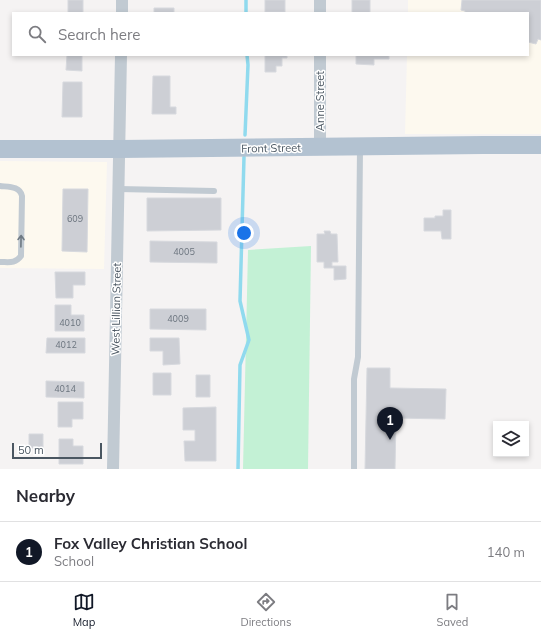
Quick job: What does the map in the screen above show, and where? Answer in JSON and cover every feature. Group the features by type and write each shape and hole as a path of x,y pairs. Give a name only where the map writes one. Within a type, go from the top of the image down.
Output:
{"main road":[{"name":"Front Street","path":"2,152 360,146 541,145"}],"street":[{"path":"122,0 122,12"},
{"path":"320,0 320,12"},
{"name":"West Lillian Street","path":"113,469 122,56"},
{"name":"Anne Street","path":"320,56 320,147"}],"lane":[{"path":"354,469 354,379 358,357 360,146"},
{"path":"0,186 18,189 22,196 21,256 15,262 0,262"},
{"path":"119,189 214,191"}],"shaded area":[{"path":"408,0 541,0 541,134 405,134 407,56 529,56 529,12 408,12"},
{"path":"0,161 107,162 104,269 0,268"}],"green space":[{"path":"311,246 308,469 243,469 248,250"}],"building":[{"path":"68,0 83,0 83,12 68,12"},
{"path":"265,0 285,0 285,12 265,12"},
{"path":"352,0 370,0 370,12 352,12"},
{"path":"462,0 541,0 541,40 538,39 536,44 529,42 529,12 465,12 461,10"},
{"path":"154,8 174,8 174,12 154,12"},
{"path":"67,56 82,56 82,71 66,70"},
{"path":"265,56 287,56 287,58 282,58 282,66 276,66 276,72 265,72"},
{"path":"356,56 389,56 389,59 374,59 374,65 356,64"},
{"path":"153,76 170,76 170,107 176,107 176,114 152,114"},
{"path":"63,82 82,82 82,117 62,117"},
{"path":"63,189 88,189 87,252 62,251"},
{"path":"147,198 221,198 221,230 147,231"},
{"path":"443,210 451,210 451,239 442,239 441,231 424,231 424,218 443,216"},
{"path":"324,231 330,231 331,234 337,234 338,262 332,262 332,266 346,266 346,279 334,280 334,268 324,268 324,262 317,262 317,234 325,234"},
{"path":"150,241 217,242 217,263 150,262"},
{"path":"55,272 85,272 85,285 73,285 73,298 56,298"},
{"path":"55,305 71,305 71,315 84,315 84,331 55,331"},
{"path":"150,309 206,309 206,330 150,329"},
{"path":"47,338 85,338 85,353 46,353"},
{"path":"150,338 179,338 180,364 163,365 163,351 150,351"},
{"path":"367,368 390,368 390,388 446,389 445,419 396,418 395,469 365,469"},
{"path":"153,373 171,373 171,395 153,395"},
{"path":"196,375 210,375 210,397 196,397"},
{"path":"46,381 84,382 84,398 46,397"},
{"path":"58,402 83,402 83,419 72,419 72,427 58,427"},
{"path":"216,407 216,461 185,461 184,441 195,441 195,430 183,430 183,408"},
{"path":"29,434 43,434 43,448 29,448"},
{"path":"59,439 73,439 73,446 83,446 83,464 59,464"}],"waterway":[{"path":"246,0 246,12"},
{"path":"245,135 247,56"},
{"path":"238,469 240,365 249,340 240,301 244,157"}],"place":[{"name":"Fox Valley Christian School","path":"390,440"}]}
